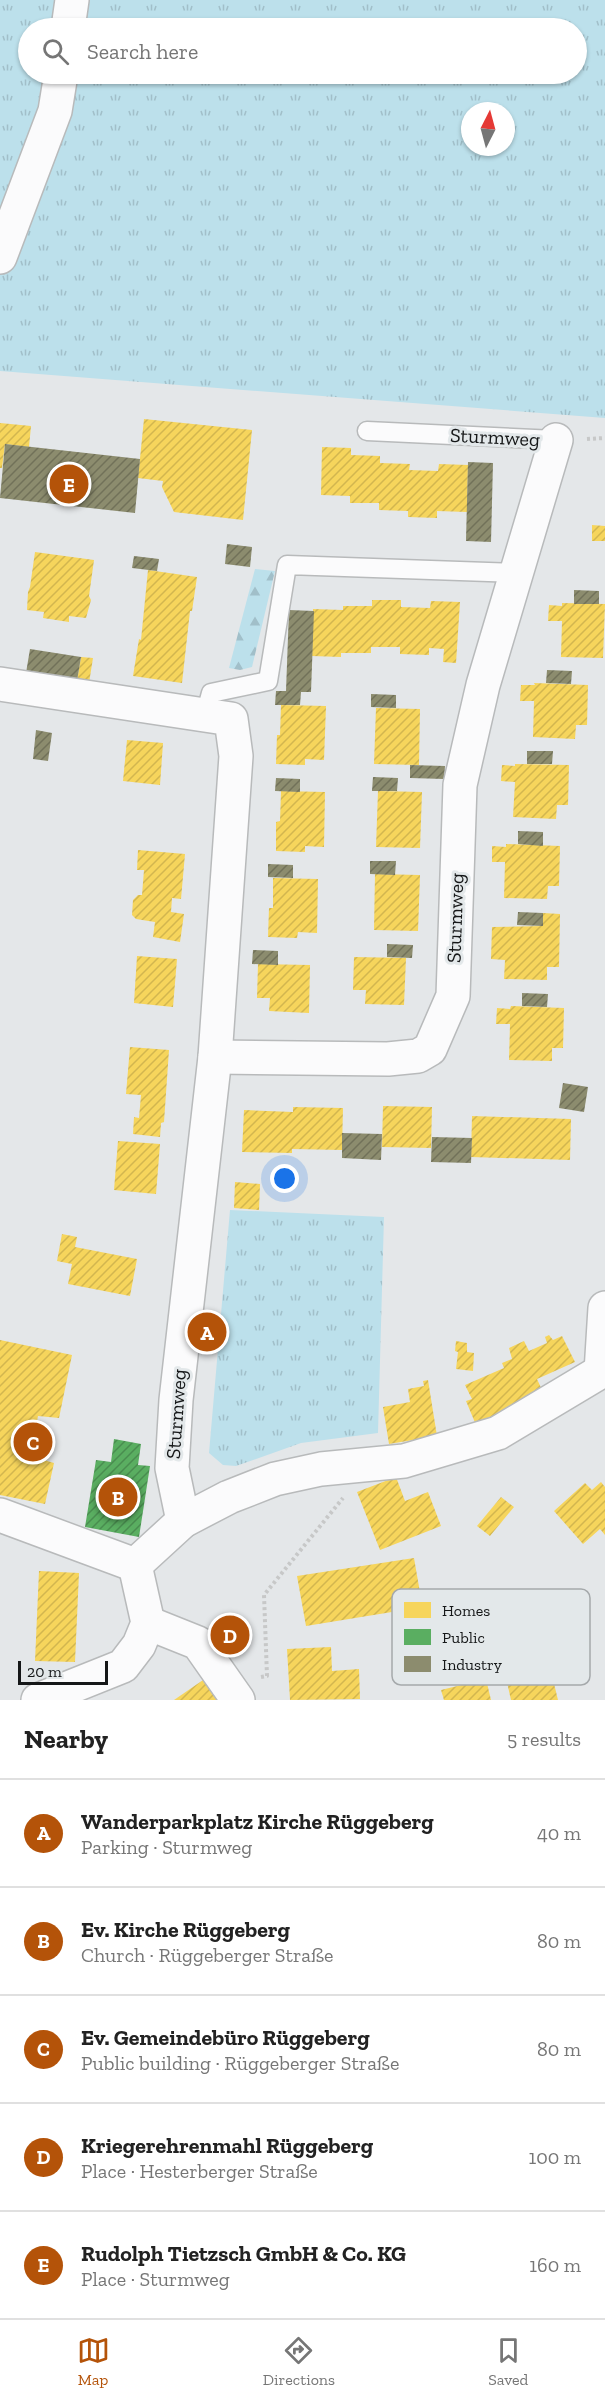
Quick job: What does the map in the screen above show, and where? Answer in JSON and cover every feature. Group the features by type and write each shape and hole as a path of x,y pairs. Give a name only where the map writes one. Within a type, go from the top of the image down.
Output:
{"street":[{"path":"69,18 72,0"},
{"path":"0,257 54,111 59,84"},
{"name":"Sturmweg","path":"215,1057 388,1059 418,1056 430,1049 453,996 460,785 483,685 556,440"},
{"name":"Sturmweg","path":"0,684 231,719 236,756 215,1057 176,1400 172,1468 183,1521"},
{"path":"135,1565 183,1521 229,1497 275,1479 321,1469 404,1461 498,1433 603,1371 605,1308"},
{"path":"0,1515 135,1565"},
{"path":"38,1700 123,1666 140,1645 148,1623 135,1565"},
{"path":"148,1623 198,1643 231,1690"}],"lane":[{"name":"Sturmweg","path":"367,431 556,440"},
{"path":"205,715 211,693 268,681 287,565 516,573"}],"path":[{"path":"231,1690 267,1676 264,1595 355,1484 359,1465"}],"green space":[{"path":"0,0 605,0 605,418 0,371"},
{"path":"255,569 275,571 252,667 240,670 229,668"},
{"path":"230,1210 384,1217 378,1433 301,1443 236,1466 223,1465 209,1453"}],"building: Homes":[{"path":"144,419 252,430 243,520 174,512 162,487 163,481 138,478"},
{"path":"0,423 31,426 29,447 5,444 2,468 0,468"},
{"path":"322,447 351,448 351,455 380,456 380,463 410,464 409,470 438,471 439,464 468,465 467,512 437,511 437,518 408,517 408,511 379,510 379,503 350,503 350,496 321,495"},
{"path":"592,525 605,526 605,541 592,541"},
{"path":"35,552 94,560 89,596 91,600 86,618 69,616 69,622 43,618 44,612 27,610"},
{"path":"148,570 197,577 192,611 190,611 182,683 133,676 139,639 141,640"},
{"path":"372,600 401,600 401,607 430,608 431,601 460,602 456,663 443,662 444,649 429,648 429,655 400,654 400,647 371,647 371,653 341,653 341,657 312,656 313,609 343,610 343,606 372,606"},
{"path":"562,603 605,604 603,658 561,657 562,621 548,621 549,605 562,606"},
{"path":"81,657 93,658 89,683 77,681"},
{"path":"534,683 588,685 587,725 576,725 575,739 533,737 534,701 520,701 521,685 535,685"},
{"path":"281,705 326,706 324,760 305,759 305,765 276,764"},
{"path":"376,708 420,709 419,765 374,764"},
{"path":"127,740 163,743 160,785 123,781"},
{"path":"515,764 569,765 568,805 557,805 556,819 513,817 515,782 501,781 502,765 515,766"},
{"path":"281,791 325,792 324,847 305,846 305,852 276,851 276,822 280,821"},
{"path":"378,791 422,792 420,848 376,847"},
{"path":"506,844 560,846 559,886 548,886 547,899 504,898 505,862 492,862 492,846 506,847"},
{"path":"138,850 185,854 181,899 172,898 171,912 184,914 180,942 153,937 155,922 136,919 132,915 133,900 138,895 142,895 144,870 137,870"},
{"path":"375,874 420,875 418,931 374,930"},
{"path":"273,878 318,879 317,933 298,932 297,938 268,937 269,908 273,908"},
{"path":"543,913 560,914 559,967 547,967 547,980 504,979 505,960 491,959 492,927 543,926"},
{"path":"137,956 177,959 173,1007 134,1003"},
{"path":"354,957 406,958 404,1005 365,1004 366,990 353,990"},
{"path":"258,964 310,965 309,1013 269,1011 270,998 257,998"},
{"path":"511,1006 564,1008 563,1048 552,1048 552,1061 509,1060 510,1024 496,1024 497,1008 510,1009"},
{"path":"130,1047 169,1050 164,1122 161,1123 160,1137 133,1134 134,1117 139,1118 141,1095 126,1094"},
{"path":"383,1106 432,1107 431,1148 382,1147"},
{"path":"293,1107 343,1108 342,1150 292,1149 292,1153 242,1152 244,1110 293,1112"},
{"path":"472,1116 571,1119 570,1160 471,1157"},
{"path":"118,1141 160,1144 156,1194 114,1190"},
{"path":"235,1182 260,1184 259,1210 234,1208"},
{"path":"62,1234 77,1237 75,1247 137,1259 130,1296 68,1284 72,1264 57,1261"},
{"path":"549,1335 553,1340 562,1336 575,1362 537,1379 543,1392 521,1405 476,1425 466,1401 472,1399 465,1385 504,1368 502,1363 512,1359 509,1348 524,1341 529,1351 547,1343 545,1337"},
{"path":"0,1340 72,1355 59,1418 38,1416 30,1456 54,1463 45,1504 0,1495"},
{"path":"456,1341 467,1343 467,1352 474,1353 473,1371 456,1369 458,1352 455,1351"},
{"path":"428,1380 437,1436 389,1444 383,1407 410,1402 408,1389 424,1386 423,1381"},
{"path":"396,1477 405,1501 428,1492 441,1526 380,1550 357,1492"},
{"path":"601,1482 605,1487 605,1535 600,1529 583,1544 554,1511 585,1483 592,1490"},
{"path":"501,1497 514,1507 490,1536 477,1526"},
{"path":"414,1558 419,1589 392,1589 392,1612 306,1626 297,1576"},
{"path":"39,1571 79,1573 75,1662 35,1661"},
{"path":"331,1647 332,1671 359,1669 360,1699 290,1700 287,1649"},
{"path":"206,1678 221,1700 174,1700"},
{"path":"461,1685 487,1685 491,1700 444,1700 441,1690"},
{"path":"508,1685 554,1685 558,1700 511,1700"}],"building: Public":[{"path":"114,1439 141,1444 138,1465 150,1466 139,1537 85,1527 96,1460 111,1462"}],"building: Industry":[{"path":"5,444 140,459 135,513 0,498"},
{"path":"468,462 493,463 491,542 466,541"},
{"path":"227,544 252,547 250,567 225,564"},
{"path":"134,556 159,559 157,571 132,568"},
{"path":"574,590 599,591 599,604 574,604"},
{"path":"289,610 314,611 311,692 301,692 300,705 275,705 276,691 286,691"},
{"path":"30,649 81,657 77,681 26,673"},
{"path":"547,670 572,671 571,684 546,683"},
{"path":"371,694 396,695 396,708 371,707"},
{"path":"36,730 52,733 48,761 33,759"},
{"path":"527,751 553,751 552,764 527,764"},
{"path":"410,765 445,766 444,779 410,778"},
{"path":"373,777 398,778 397,791 372,791"},
{"path":"276,778 300,779 300,792 275,791"},
{"path":"518,831 543,832 543,846 518,844"},
{"path":"370,861 396,861 395,875 370,874"},
{"path":"268,864 293,865 293,878 268,877"},
{"path":"518,912 543,913 543,926 517,925"},
{"path":"387,944 413,945 412,958 387,957"},
{"path":"253,950 278,951 278,965 252,964"},
{"path":"522,993 548,994 547,1007 522,1006"},
{"path":"563,1083 588,1087 584,1112 559,1108"},
{"path":"342,1133 382,1134 381,1160 342,1158"},
{"path":"432,1137 472,1138 471,1163 431,1162"}],"place":[{"name":"Rudolph Tietzsch GmbH & Co. KG","path":"69,484"},
{"name":"Wanderparkplatz Kirche Rüggeberg","path":"207,1332"},
{"name":"Ev. Gemeindebüro Rüggeberg","path":"33,1442"},
{"name":"Ev. Kirche Rüggeberg","path":"118,1497"},
{"name":"Kriegerehrenmahl Rüggeberg","path":"230,1635"}]}
